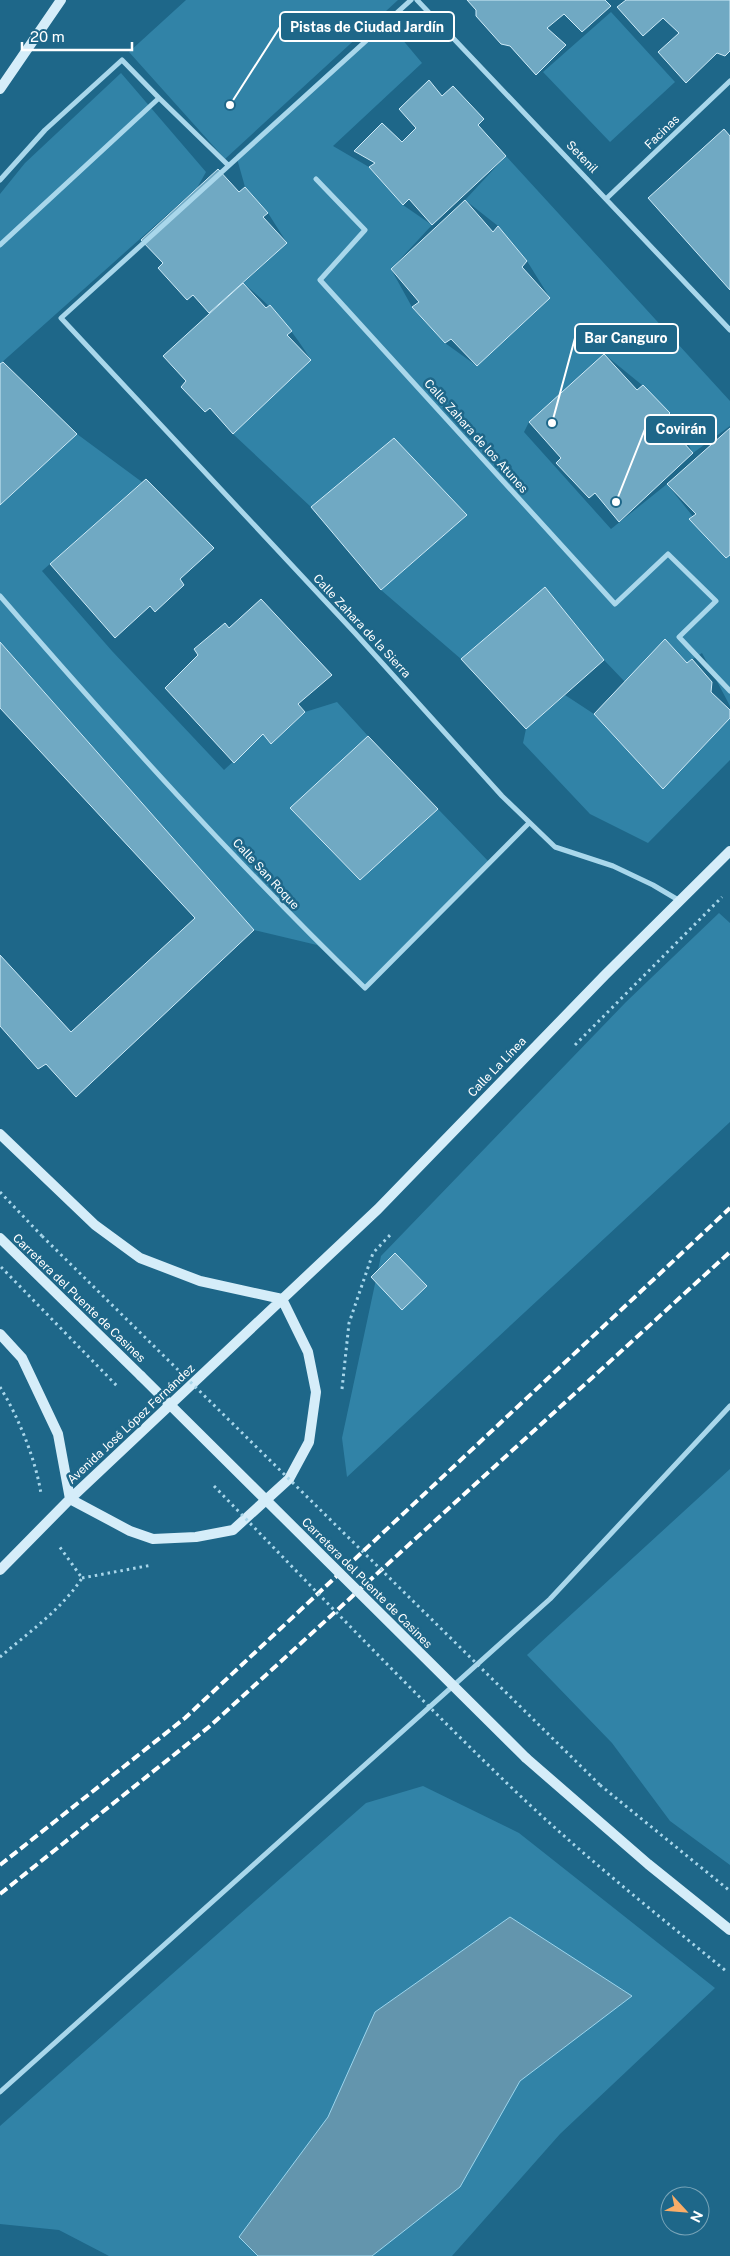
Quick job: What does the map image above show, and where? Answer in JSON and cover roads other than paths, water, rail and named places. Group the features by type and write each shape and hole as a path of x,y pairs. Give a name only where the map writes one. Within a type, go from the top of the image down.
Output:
{"street":[{"path":"0,89 61,0"},
{"path":"0,180 45,130 122,60 228,165 411,0"},
{"name":"Setenil","path":"418,0 730,330"},
{"name":"Facinas","path":"607,198 730,81"},
{"path":"0,245 159,98"},
{"name":"Calle Zahara de la Sierra","path":"228,165 61,318 355,632 502,796 555,847 613,866 653,885 680,901"},
{"name":"Calle Zahara de los Atunes","path":"316,179 365,230 320,280 615,604 668,554 716,601 679,636 730,692"},
{"name":"Calle San Roque","path":"0,596 91,701 293,919 366,988 530,823"},
{"name":"Calle La Línea","path":"282,1299 378,1209 604,975 730,851"},
{"path":"0,1134 95,1225 140,1258 200,1281 282,1299 308,1352 316,1392 309,1442 289,1479 233,1530 196,1537 153,1539 130,1530 70,1499 58,1434 22,1358 0,1334"},
{"name":"Carretera del Puente de Casines","path":"0,1238 526,1758 648,1864 730,1930"},
{"name":"Avenida José López Fernández","path":"0,1570 70,1499 282,1299"},
{"path":"0,2092 550,1599 730,1406"}],"railway":[{"path":"0,1865 185,1718 730,1208"},
{"path":"0,1894 210,1726 730,1252"}],"place":[{"name":"Pistas de Ciudad Jardín","path":"230,105"},
{"name":"Bar Canguro","path":"552,423"},
{"name":"Covirán","path":"616,502"}]}
